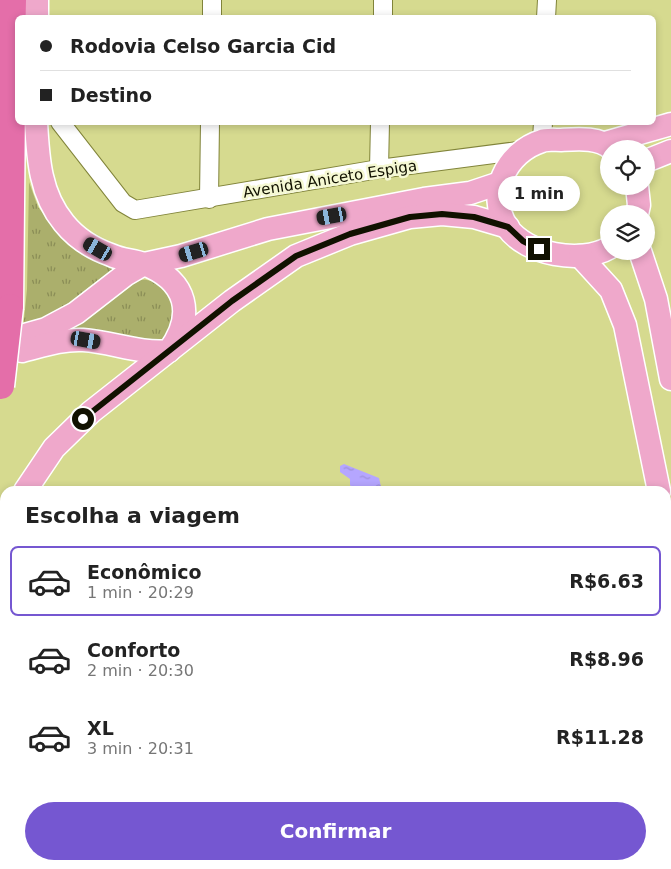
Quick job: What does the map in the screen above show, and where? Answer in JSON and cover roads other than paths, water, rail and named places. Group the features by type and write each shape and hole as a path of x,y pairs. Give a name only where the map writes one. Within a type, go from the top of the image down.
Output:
{"highway":[{"path":"1,390 10,307 13,0"}],"main road":[{"path":"37,0 37,15"},
{"path":"625,140 671,124"},
{"path":"36,125 39,166 48,199 65,225 75,235 98,249 123,259 144,264 172,280 182,297 185,311 184,325 169,351"},
{"path":"600,144 578,139 537,138 511,160 500,183 498,202 508,227 523,241 539,249 557,255 580,256 600,252"},
{"path":"655,157 671,151"},
{"path":"0,342 36,333 68,318 125,275 144,264 181,256 268,229 415,200 470,193 500,183"},
{"path":"28,486 54,448 74,427 232,301 296,256 350,234 410,217 442,214 474,217 508,227"},
{"path":"580,256 611,290 625,325 658,486"},
{"path":"643,260 656,299 671,379"},
{"path":"0,357 73,340 86,340 139,351 169,351"}],"street":[{"path":"212,0 212,15"},
{"path":"382,15 383,0"},
{"path":"546,15 547,0"},
{"name":"Avenida Aniceto Espiga","path":"62,125 119,199 135,210 379,169 537,138"},
{"path":"209,199 210,125"},
{"path":"379,169 380,125"}],"water":[{"path":"344,464 379,478 381,486 351,486 350,479 340,472 340,466"}]}
